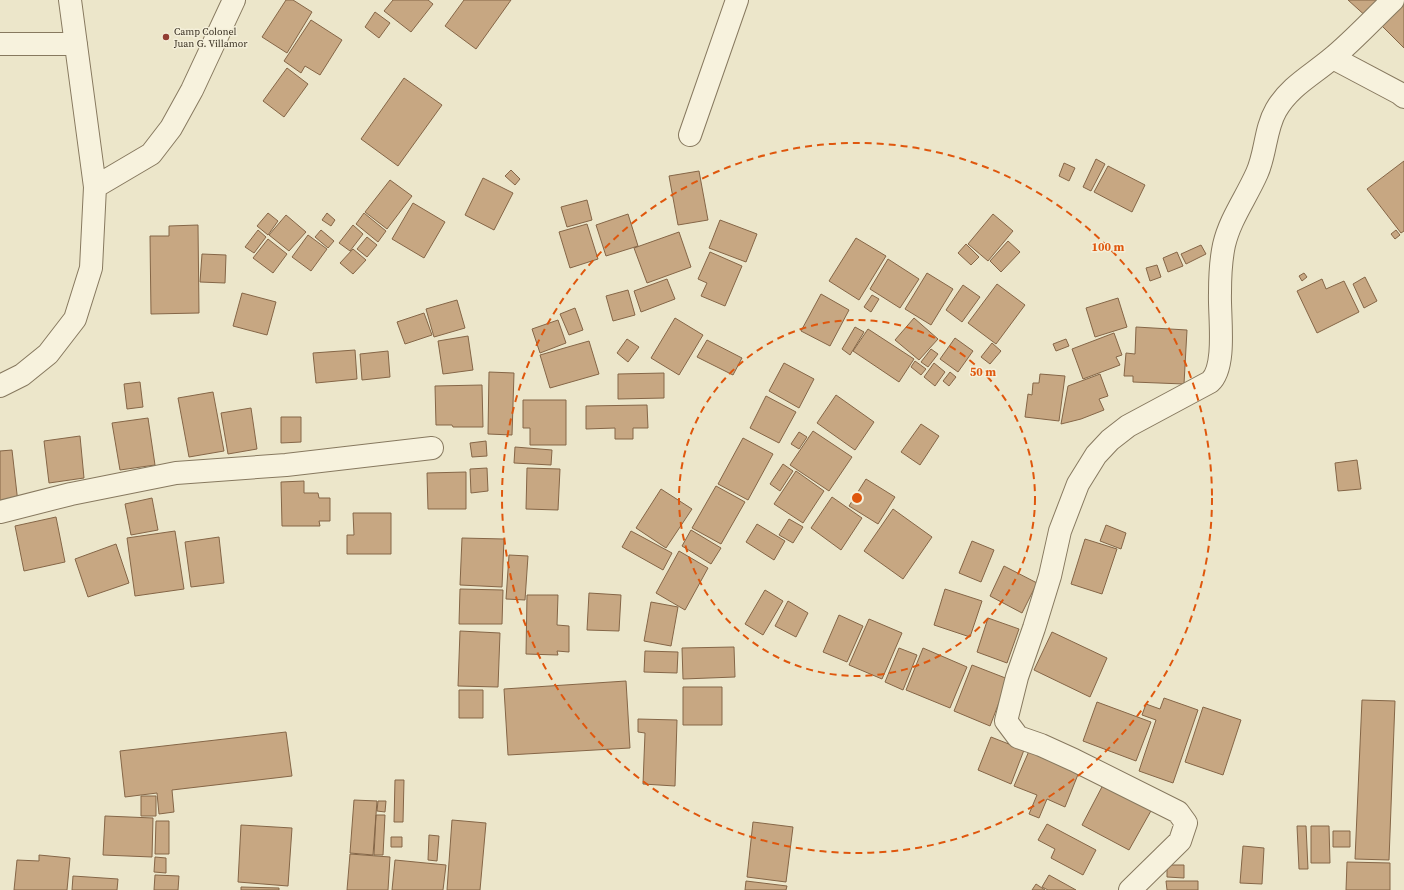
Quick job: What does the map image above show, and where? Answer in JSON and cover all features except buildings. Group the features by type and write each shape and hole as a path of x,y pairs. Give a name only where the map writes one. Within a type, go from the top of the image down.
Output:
{"street":[{"path":"0,386 22,375 48,354 75,319 91,268 95,187 70,0"},
{"path":"95,187 151,154 171,128 192,90 234,0"},
{"path":"690,135 738,0"},
{"path":"1130,890 1180,841 1186,823 1178,812 1074,760 1041,745 1018,737 1006,721 1009,706 1050,576 1060,531 1078,484 1096,455 1110,440 1128,426 1215,378 1218,369 1221,333 1220,293 1224,245 1231,222 1257,172 1266,137 1275,111 1287,93 1333,58 1393,0"},
{"path":"0,44 76,44"},
{"path":"1333,58 1404,97"},
{"path":"0,512 71,494 176,473 286,465 432,448"}],"place":[{"name":"Camp Colonel Juan G. Villamor","path":"166,37"}]}
